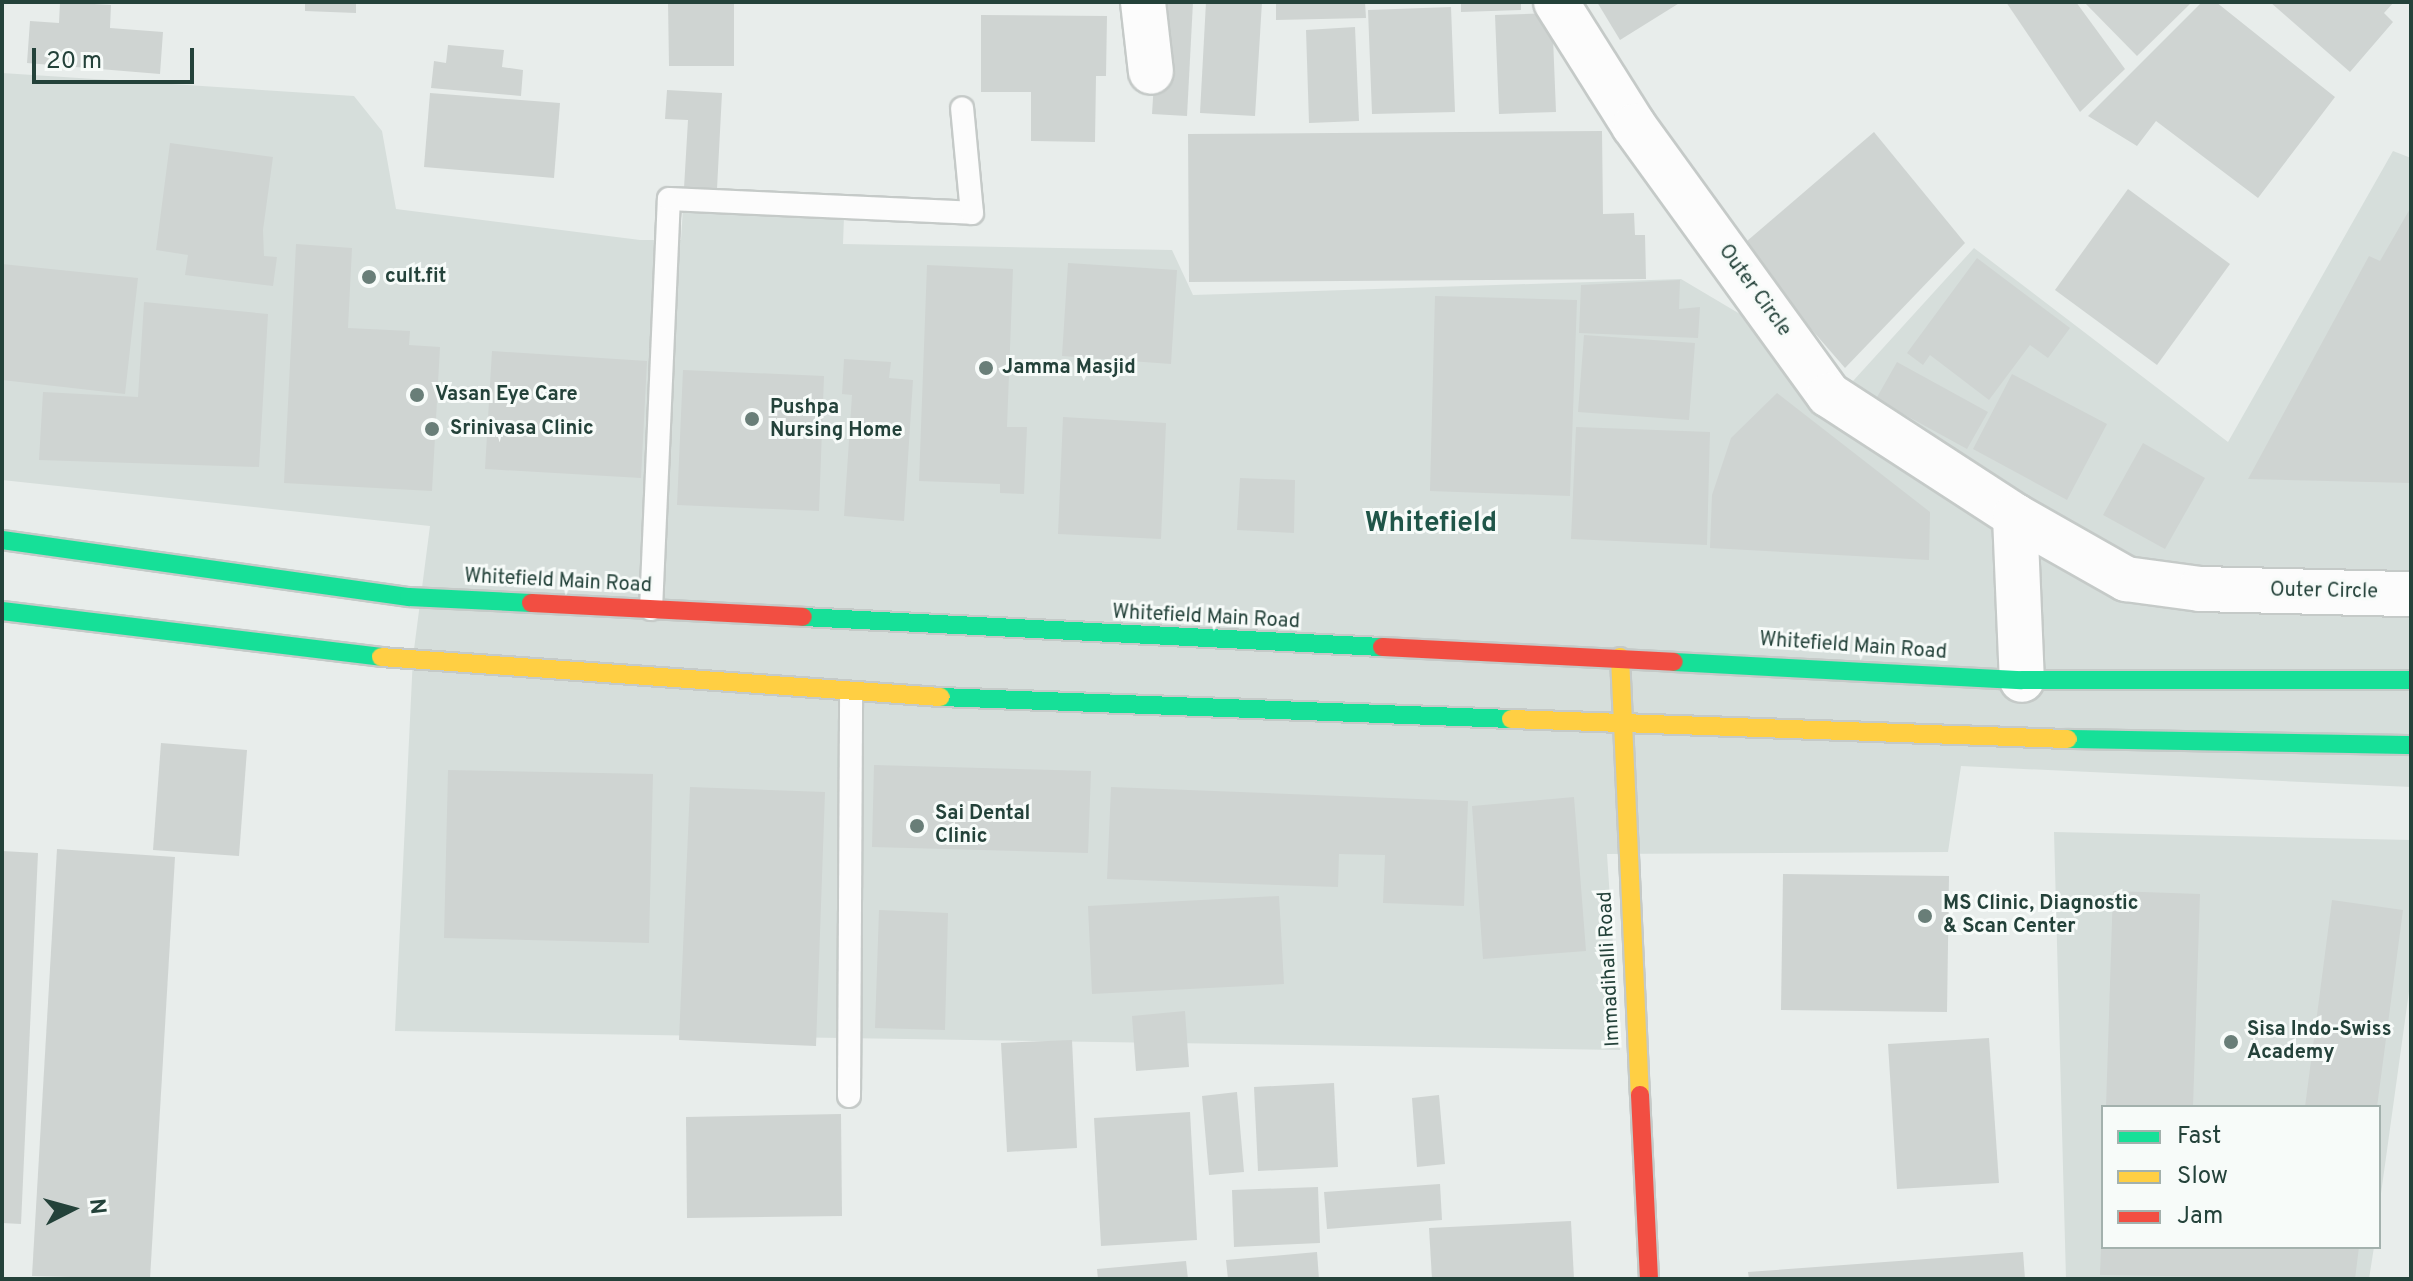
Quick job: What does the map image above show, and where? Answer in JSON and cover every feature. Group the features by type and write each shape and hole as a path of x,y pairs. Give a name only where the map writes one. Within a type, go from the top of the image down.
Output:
{"main road":[{"name":"Whitefield Main Road","path":"2,540 408,605 651,609 2022,680 2411,680"},
{"path":"2,611 851,694 1619,724 2411,745"},
{"name":"Immadihalli Road","path":"1620,657 1619,724 1649,1279"}],"street":[{"path":"1143,2 1151,72"},
{"name":"Outer Circle","path":"1556,2 1634,126 1829,395 2015,516 2126,579 2200,589 2411,594"},
{"path":"2015,516 2022,680"}],"lane":[{"path":"651,609 669,199 972,213 962,108"},
{"path":"849,1096 851,694"}],"shaded area":[{"path":"2,73 354,96 382,131 396,209 640,240 681,240 683,208 844,217 843,244 1172,250 1193,295 1681,279 1853,381 1974,248 2228,442 2393,151 2411,158 2411,787 1961,766 1948,852 1607,854 1620,1050 395,1031 413,657 430,526 2,480"},
{"name":"Sisa Indo-Swiss Academy","path":"2054,832 2411,840 2411,977 2381,1194 2381,1105 2101,1105 2101,1249 2374,1249 2369,1279 2066,1279"}],"building":[{"path":"60,2 111,5 110,28 163,32 160,74 27,63 30,21 59,23"},
{"path":"305,2 356,2 356,13 305,11"},
{"path":"668,2 734,2 734,66 669,66"},
{"path":"1159,2 1193,2 1187,116 1152,114"},
{"path":"1206,2 1262,2 1255,116 1200,113"},
{"path":"1276,2 1365,2 1366,18 1276,20"},
{"path":"1461,2 1521,2 1521,10 1461,12"},
{"path":"1597,2 1681,2 1620,40"},
{"path":"2006,2 2076,2 2125,69 2080,112"},
{"path":"2084,2 2192,2 2137,56"},
{"path":"2202,2 2216,2 2335,97 2258,198 2156,121 2137,146 2088,116"},
{"path":"2270,2 2394,2 2384,13 2393,22 2350,72"},
{"path":"1451,7 1455,112 1372,114 1368,10"},
{"path":"1552,13 1556,112 1499,114 1495,15"},
{"path":"981,15 1107,16 1106,76 1096,76 1095,142 1031,141 1031,92 981,92"},
{"path":"1355,27 1359,121 1309,123 1306,30"},
{"path":"448,45 504,50 502,67 523,70 521,96 431,88 434,61 446,63"},
{"path":"667,90 722,93 717,189 684,188 688,120 665,119"},
{"path":"430,93 560,103 554,178 424,167"},
{"path":"1602,131 1603,214 1634,213 1635,235 1645,235 1646,279 1189,282 1188,134"},
{"path":"1874,132 1965,243 1845,368 1740,247"},
{"path":"170,143 273,157 263,230 264,256 277,257 273,286 185,275 188,255 156,250"},
{"path":"2128,189 2230,264 2157,365 2055,290"},
{"path":"2411,207 2411,483 2248,479 2369,256 2380,261"},
{"path":"296,244 352,248 348,328 410,331 409,345 440,347 432,491 284,483"},
{"path":"1977,258 2070,328 2048,358 2030,345 1989,400 1930,355 1923,365 1907,353"},
{"path":"1068,263 1177,270 1171,364 1062,356"},
{"path":"2,264 138,278 125,394 2,380"},
{"path":"927,265 1013,269 1007,427 1027,427 1024,494 1000,493 1000,484 919,481"},
{"path":"1680,280 1679,309 1700,307 1698,338 1579,333 1581,285"},
{"path":"1435,296 1577,300 1570,496 1430,491"},
{"path":"144,302 268,314 259,467 39,460 43,392 138,397"},
{"path":"1584,335 1695,343 1689,420 1578,412"},
{"path":"492,351 647,361 641,478 485,469"},
{"path":"844,359 891,362 889,378 913,380 904,521 844,516 852,395 842,394"},
{"path":"1897,362 1988,412 1967,449 1876,399"},
{"name":"Pushpa Nursing Home","path":"683,370 824,376 819,511 677,505"},
{"path":"2012,374 2107,424 2067,500 1973,449"},
{"path":"1777,393 1930,512 1929,560 1710,548 1712,495 1731,438"},
{"path":"1063,417 1166,423 1161,539 1058,534"},
{"path":"1576,427 1710,432 1707,545 1571,539"},
{"path":"2143,443 2205,478 2165,549 2103,515"},
{"path":"1240,478 1295,480 1294,533 1237,530"},
{"path":"161,743 247,750 239,856 153,850"},
{"path":"874,765 1091,771 1088,853 872,847"},
{"path":"448,770 653,774 649,943 444,938"},
{"path":"690,787 825,792 816,1046 679,1040"},
{"path":"1111,787 1468,801 1464,906 1383,903 1385,855 1339,854 1338,887 1107,879"},
{"path":"1574,797 1586,951 1483,959 1472,806"},
{"path":"57,849 175,857 150,1279 32,1276"},
{"path":"2,851 38,853 21,1224 2,1223"},
{"path":"1783,874 1949,876 1947,1012 1781,1010"},
{"path":"2113,891 2200,894 2193,1105 2106,1105"},
{"path":"1279,896 1284,984 1092,994 1088,906"},
{"path":"2332,900 2403,910 2377,1105 2305,1105"},
{"path":"879,910 948,913 945,1030 875,1028"},
{"path":"1185,1011 1189,1067 1136,1071 1132,1016"},
{"path":"1989,1038 1999,1183 1897,1189 1888,1044"},
{"path":"1072,1040 1077,1148 1007,1152 1001,1043"},
{"path":"1334,1083 1338,1167 1258,1171 1254,1087"},
{"path":"1237,1092 1244,1172 1209,1175 1202,1096"},
{"path":"1439,1095 1445,1164 1417,1167 1412,1098"},
{"path":"1190,1112 1197,1240 1101,1246 1094,1118"},
{"path":"841,1114 842,1216 687,1218 686,1117"},
{"path":"1440,1184 1442,1220 1327,1229 1324,1192"},
{"path":"1318,1187 1320,1243 1234,1247 1232,1190"},
{"path":"1571,1221 1574,1279 1432,1279 1429,1228"},
{"path":"2101,1247 2359,1249 2355,1279 2100,1275"},
{"path":"1317,1252 1319,1279 1228,1279 1226,1260"},
{"path":"2023,1252 2025,1279 1749,1279 1748,1272"},
{"path":"1186,1261 1188,1279 1098,1279 1097,1269"}],"traffic: fast":[{"path":"2,540 409,597 531,603"},
{"path":"2,611 381,657"},
{"path":"803,617 1382,647"},
{"path":"1674,662 2022,680 2411,680"},
{"path":"941,697 1511,719"},
{"path":"2068,739 2411,745"}],"traffic: slow":[{"path":"381,657 941,697"},
{"path":"1620,657 1640,1095"},
{"path":"1511,719 2068,739"}],"traffic: jam":[{"path":"531,603 803,617"},
{"path":"1382,647 1674,662"},
{"path":"1640,1095 1649,1279"}],"place":[{"name":"cult.fit","path":"369,277"},
{"name":"Jamma Masjid","path":"986,368"},
{"name":"Vasan Eye Care","path":"417,395"},
{"name":"Pushpa Nursing Home","path":"752,419"},
{"name":"Srinivasa Clinic","path":"432,429"},
{"name":"Sai Dental Clinic","path":"917,826"},
{"name":"MS Clinic, Diagnostic & Scan Center","path":"1925,916"},
{"name":"Sisa Indo-Swiss Academy","path":"2231,1042"}],"district":[{"name":"Whitefield","path":"1431,524"}]}
